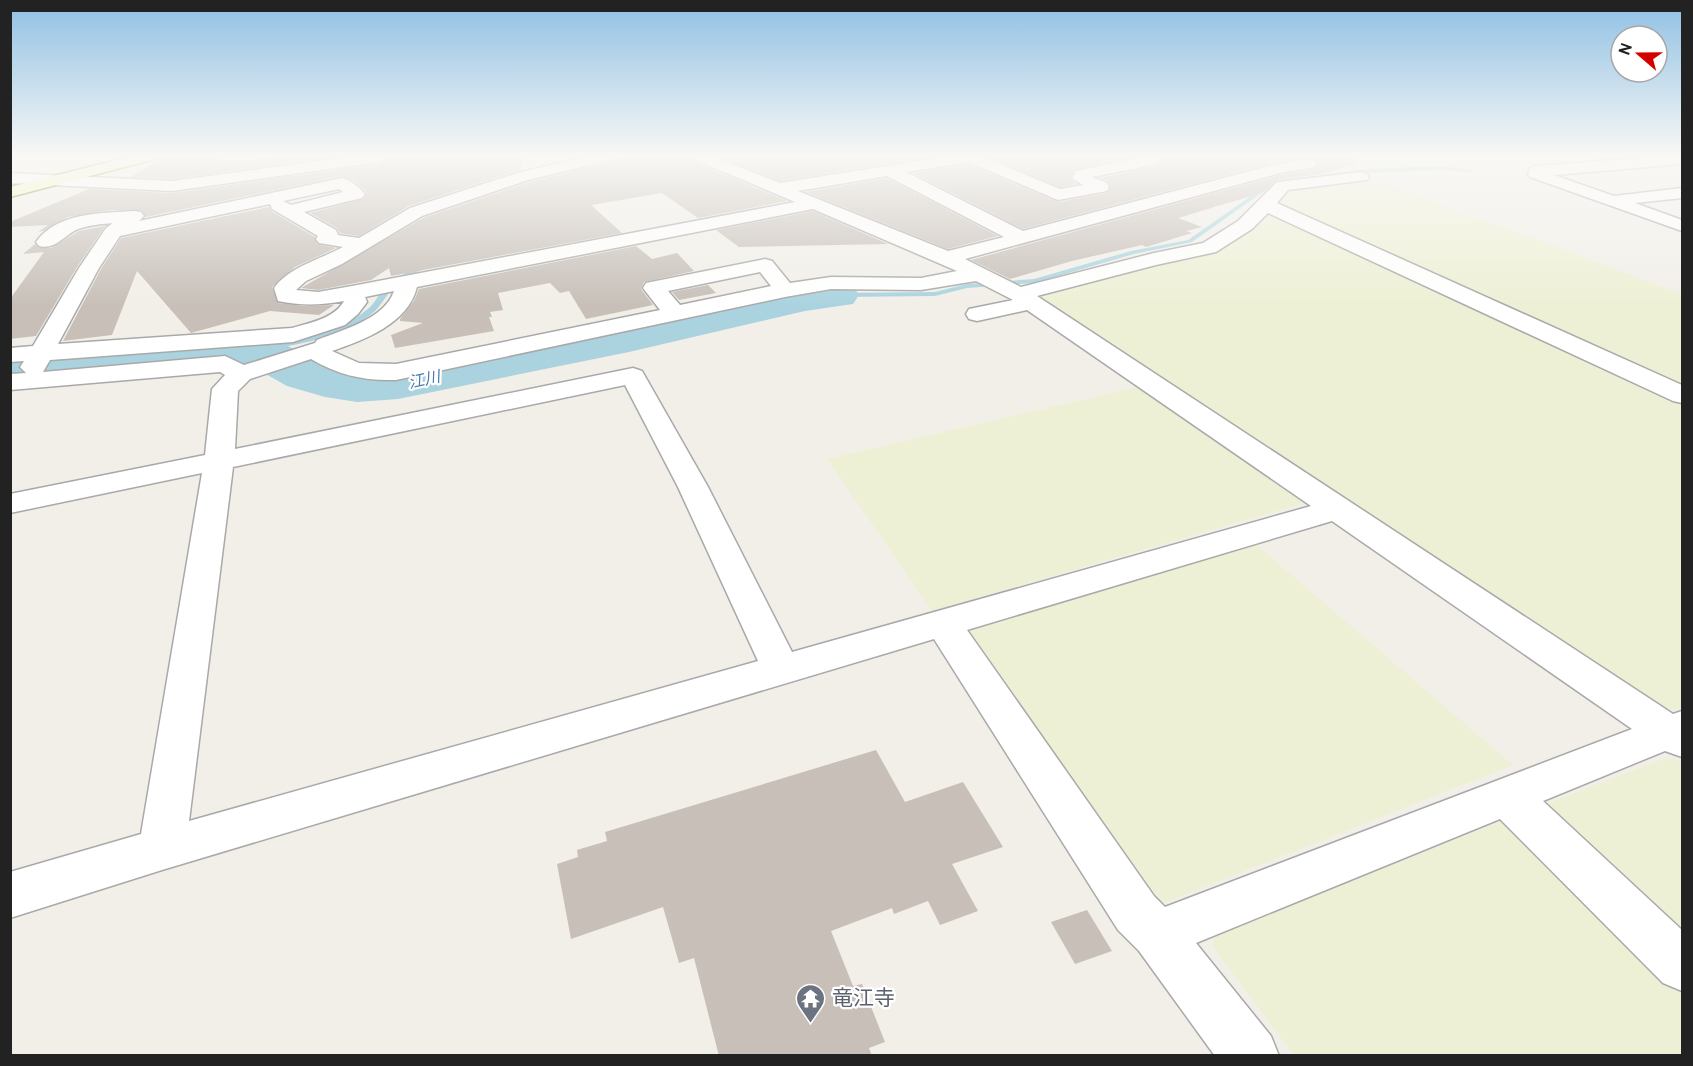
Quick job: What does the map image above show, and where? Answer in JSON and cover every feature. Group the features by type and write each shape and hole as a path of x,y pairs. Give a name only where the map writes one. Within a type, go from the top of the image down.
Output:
{"street":[{"path":"18,387 41,354 112,232 146,207"},
{"path":"112,232 226,207"},
{"path":"280,207 329,234 326,239 363,244"},
{"path":"288,211 305,207"},
{"path":"430,207 416,212 363,244 299,277 285,288 286,296 318,298 363,291 798,207"},
{"path":"819,207 947,258 1026,298 1678,734"},
{"path":"960,207 1021,238"},
{"path":"947,258 1136,207"},
{"path":"977,314 1154,259 1209,248 1245,225 1264,207"},
{"path":"1270,207 1683,395"},
{"path":"1626,207 1683,226"},
{"path":"46,242 69,226 87,220 135,216"},
{"path":"675,314 654,288 765,265 784,290"},
{"path":"312,351 345,369 370,374 396,372 784,290 831,283 921,284 978,274"},
{"path":"162,849 219,463 225,389 242,374 312,351 365,329 397,306 406,293 406,283"},
{"path":"10,356 293,335 326,325 349,314 363,291"},
{"path":"18,387 225,364 242,374"},
{"path":"10,504 219,463 633,376 693,487 782,670"},
{"path":"10,895 1340,508"},
{"path":"942,622 1136,913 1157,934 1251,1056"},
{"path":"1157,934 1508,796 1678,734"},
{"path":"1508,796 1683,964"}],"green space":[{"path":"1283,207 1448,207 1682,294 1682,388"},
{"path":"1271,212 1278,213 1682,399 1682,707 1675,710 1657,706 1039,297 1041,293 1160,262 1216,251 1256,226"},
{"path":"1142,386 1308,502 932,611 827,459"},
{"path":"1251,540 1513,765 1164,903 1142,894 967,637 973,620"},
{"path":"1666,758 1682,761 1682,947 1548,819 1545,804"},
{"path":"1500,822 1527,832 1682,983 1682,1055 1294,1055 1212,946 1215,935"}],"building":[{"path":"47,207 195,207 146,217 141,210 109,210 68,217 38,232 48,225 10,227 10,222"},
{"path":"269,207 271,211 315,237 317,244 336,248 295,267 272,287 278,303 303,306 334,305 319,315 270,311 191,333 137,271 112,335 63,341 101,269 121,238"},
{"path":"334,207 408,207 359,236 340,233 337,228 310,213"},
{"path":"456,207 593,207 622,233 391,276 389,268 371,280 318,290 301,288 423,218"},
{"path":"682,207 757,207 698,218"},
{"path":"843,207 942,207 998,236 948,249"},
{"path":"979,207 1107,207 1023,229"},
{"path":"1165,207 1215,207 1178,218 1202,227 1186,231 1192,233 1146,247 1142,245 1072,261 1010,279 971,260"},
{"path":"813,211 888,244 739,247 716,230"},
{"path":"105,226 77,267 36,336 10,339 10,299 44,252 23,254 35,244 39,248 51,248 79,231"},
{"path":"636,246 652,259 677,253 694,271 644,282 641,289 653,305 586,319 569,291 560,293 550,283 498,293 503,310 490,312 492,317 489,317 494,331 395,348 391,335 423,323 400,321 414,301 419,289"},
{"path":"708,285 716,293 679,300 672,292"},
{"path":"876,750 905,802 963,782 1003,847 952,864 978,911 940,925 928,901 894,914 892,908 831,931 853,986 862,984 885,1042 869,1048 872,1056 719,1056 694,958 679,963 663,907 571,939 557,864 578,857 577,850 607,841 605,832"},
{"path":"1087,910 1112,951 1075,964 1051,922"}],"waterway":[{"path":"838,295 935,294 967,286 1034,281 1133,252 1190,241 1239,207"},
{"path":"256,349 302,341 345,327 371,310 394,284 424,265"},
{"name":"江川","path":"10,368 256,349 305,375 325,382 357,387 398,384 629,338 805,298 838,295"}],"place":[{"name":"竜江寺","path":"811,1024"}]}
